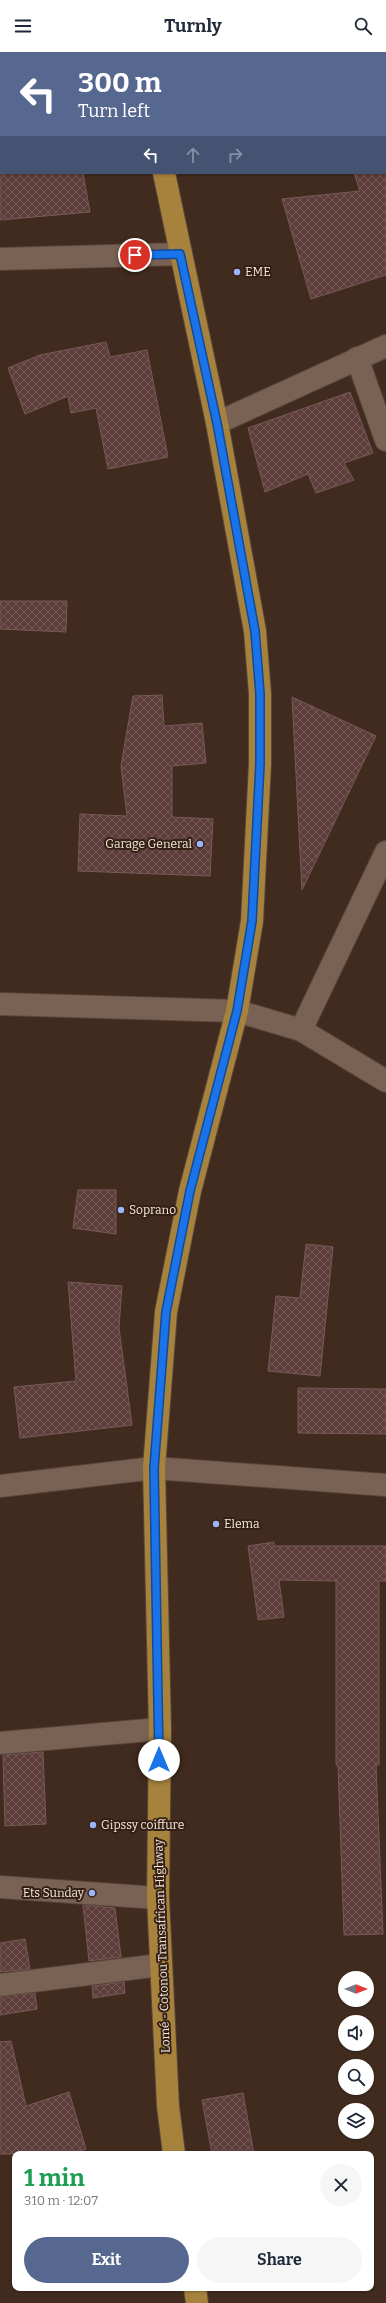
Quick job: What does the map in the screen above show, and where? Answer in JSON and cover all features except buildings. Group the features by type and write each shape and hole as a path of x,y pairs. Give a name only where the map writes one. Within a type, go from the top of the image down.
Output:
{"highway":[{"name":"Lomé - Cotonou Transafrican Highway","path":"164,174 217,423 255,631 260,694 260,771 252,921 237,1011 190,1191 166,1312 154,1468 160,1729 158,1898 160,1965 168,2106 174,2151"},
{"path":"195,2291 197,2303"}],"street":[{"path":"0,258 180,254"},
{"path":"217,423 386,346"},
{"path":"357,358 386,440"},
{"path":"301,1030 386,852"},
{"path":"0,1004 237,1011 301,1030 386,1081"},
{"path":"0,1486 154,1468 386,1485"},
{"path":"0,1743 160,1729"},
{"path":"0,1887 158,1898"},
{"path":"0,1985 160,1965"}],"place":[{"name":"EME","path":"237,272"},
{"name":"Garage General","path":"200,844"},
{"name":"Soprano","path":"121,1210"},
{"name":"Elema","path":"216,1524"},
{"name":"Gipssy coiffure","path":"93,1825"},
{"name":"Ets Sunday","path":"92,1893"}],"route":[{"path":"135,255 180,254 217,423 241,552 255,631 260,694 260,778 252,921 237,1011 190,1191 166,1312 154,1468 160,1729 159,1760"}]}
